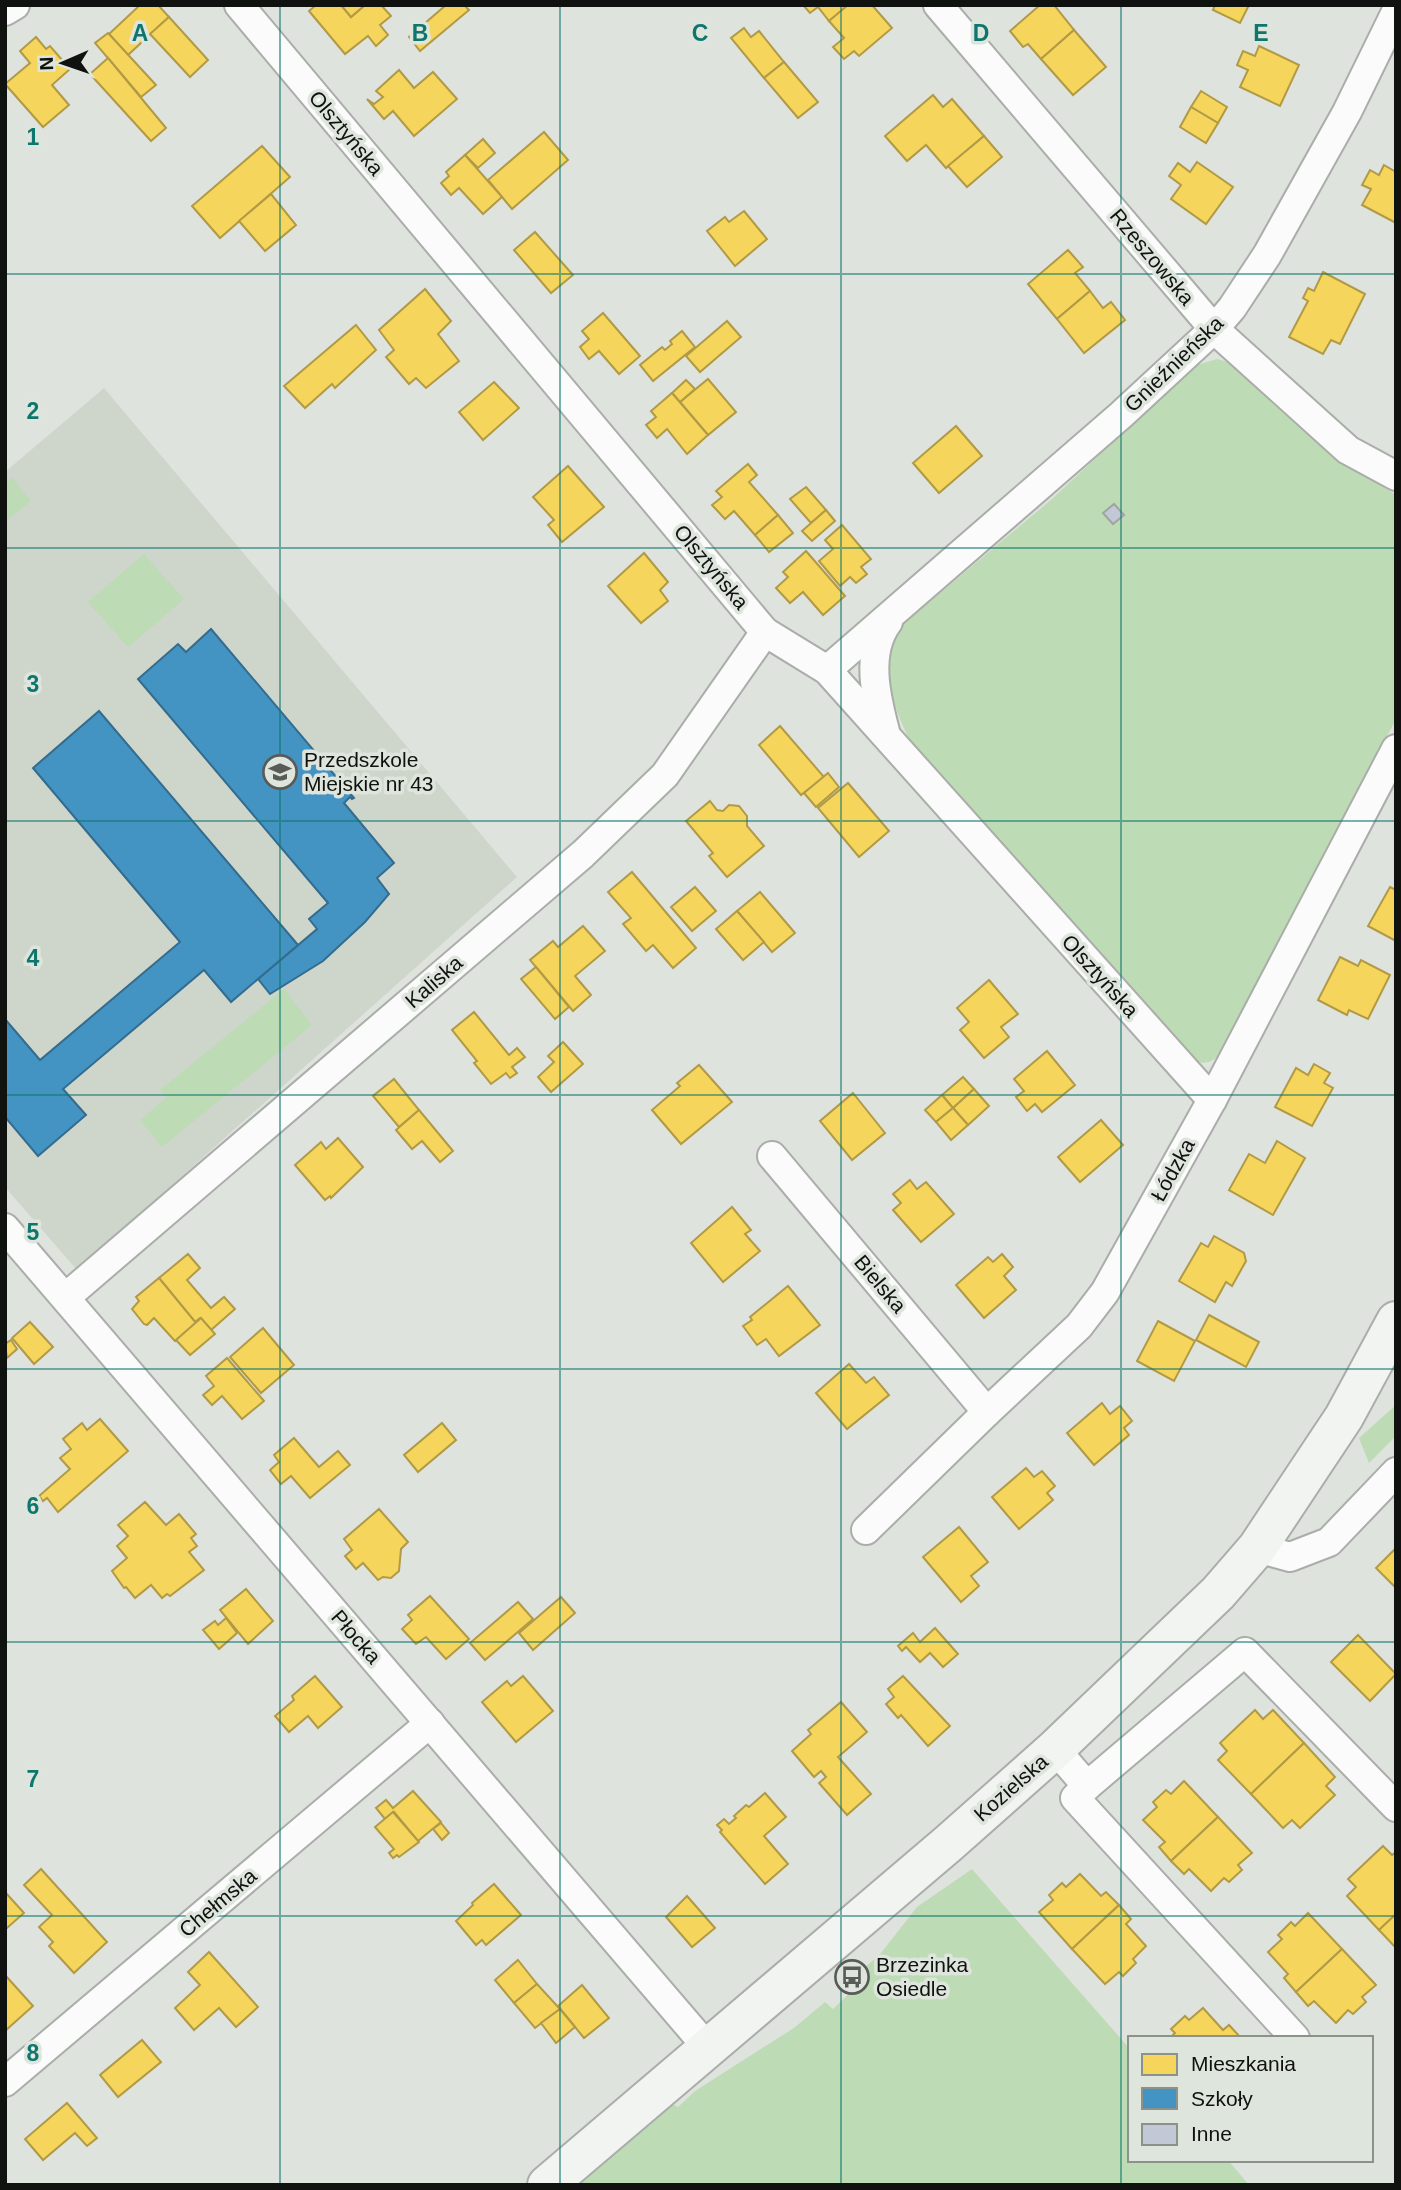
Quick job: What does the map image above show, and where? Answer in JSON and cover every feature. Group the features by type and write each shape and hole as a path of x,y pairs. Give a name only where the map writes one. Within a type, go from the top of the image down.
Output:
{"street":[{"path":"5,11 15,5"},
{"name":"Olsztyńska","path":"239,5 765,632 827,670 1212,1100"},
{"name":"Rzeszowska","path":"939,5 1214,330 1348,450 1396,476"},
{"name":"Gnieźnieńska","path":"827,670 1121,415 1214,330 1267,255 1347,112 1396,12"},
{"name":"Gnieźnieńska","path":"887,737 877,700 875,654 884,628 892,616"},
{"name":"Kaliska","path":"66,1297 592,845 666,775 765,632"},
{"name":"Łódzka","path":"866,1531 1079,1326 1105,1292 1212,1100 1396,748"},
{"name":"Bielska","path":"772,1156 987,1412"},
{"name":"Płocka","path":"5,1228 707,2047"},
{"name":"Kozielska","path":"547,2185 949,1843 1055,1749 1218,1593 1257,1548 1344,1417 1396,1321"},
{"path":"1257,1548 1290,1557 1329,1542 1396,1472"},
{"path":"1293,2036 1074,1798 1245,1652 1396,1807"},
{"name":"Chełmska","path":"5,2082 430,1723"},
{"path":"1055,1749 1087,1786"}],"shaded area":[{"path":"104,388 517,877 77,1270 5,1187 5,472"}],"green space":[{"path":"1217,359 1232,363 1342,461 1396,495 1396,719 1220,1054 1209,1062 1201,1063 1189,1057 910,741 897,712 889,667 890,653 903,624 1052,499 1194,366"},
{"path":"12,478 31,501 5,522 5,483"},
{"path":"144,554 184,599 128,647 88,602"},
{"path":"284,989 312,1025 162,1147 140,1120 166,1098 160,1090"},
{"path":"1396,1405 1396,1436 1369,1463 1359,1438"},
{"path":"972,1869 1128,2047 1128,2162 1230,2162 1249,2185 573,2185 671,2103 678,2107 695,2091 794,2028 825,2002 833,2009 856,1987 850,1981 881,1953 917,1907"}],"building: Mieszkania":[{"path":"140,5 158,5 169,17 128,55 109,34"},
{"path":"316,5 341,5 351,17 365,5 381,5 391,16 380,25 388,35 376,46 368,36 345,54 309,11"},
{"path":"341,5 365,5 351,17"},
{"path":"446,5 464,5 469,10 420,51 409,37"},
{"path":"803,5 848,5 829,21 818,7 810,13"},
{"path":"848,5 872,5 892,28 859,56 854,51 844,59 833,47 844,38 829,21"},
{"path":"1040,5 1054,5 1074,30 1041,59 1028,44 1023,47 1010,31"},
{"path":"1215,5 1249,5 1240,23 1213,10"},
{"path":"169,17 208,60 190,77 150,34"},
{"path":"744,28 751,37 759,31 784,62 764,78 731,38"},
{"path":"1074,30 1106,67 1073,95 1041,59"},
{"path":"108,33 156,85 141,97 95,43"},
{"path":"36,37 46,49 50,46 70,69 52,85 69,105 43,127 5,84 30,63 20,51"},
{"path":"1259,46 1299,65 1280,106 1240,87 1248,70 1237,65 1243,51 1255,56"},
{"path":"108,58 166,128 151,141 90,74"},
{"path":"784,62 818,102 798,118 764,78"},
{"path":"399,70 414,88 433,72 457,99 414,136 393,111 384,119 367,99 374,104 383,97 376,91"},
{"path":"1201,91 1227,107 1218,123 1191,107"},
{"path":"933,95 943,107 952,99 984,136 946,168 926,145 907,161 885,136"},
{"path":"1191,107 1218,123 1206,143 1180,127"},
{"path":"544,132 568,160 512,209 488,180"},
{"path":"984,136 1002,157 967,187 948,166"},
{"path":"483,139 495,153 478,168 465,155"},
{"path":"262,146 290,177 220,238 192,206"},
{"path":"465,155 502,197 483,214 459,188 451,195 441,183 449,176 446,172"},
{"path":"1197,162 1233,187 1206,224 1171,199 1181,185 1169,176 1178,163 1190,172"},
{"path":"1384,165 1396,172 1396,223 1362,205 1371,189 1362,185 1370,170 1379,175"},
{"path":"271,194 296,225 265,251 239,221"},
{"path":"744,211 767,239 735,266 707,231 725,217 729,222"},
{"path":"535,232 573,275 551,293 514,250"},
{"path":"1068,250 1083,267 1075,273 1090,291 1057,319 1028,284"},
{"path":"1323,272 1365,294 1340,344 1331,340 1323,354 1289,337 1308,301 1303,298 1308,288 1314,291"},
{"path":"425,289 451,321 438,334 459,361 426,388 416,378 409,384 386,357 394,350 379,330"},
{"path":"1090,291 1103,308 1111,302 1125,320 1084,353 1057,319"},
{"path":"603,313 640,356 619,374 599,351 589,359 580,347 589,339 582,331"},
{"path":"727,321 741,337 700,372 686,356"},
{"path":"356,325 376,350 335,388 332,384 305,408 284,386"},
{"path":"682,331 695,347 653,381 640,365 662,347 665,350 672,344 670,341"},
{"path":"708,379 736,412 708,435 680,402"},
{"path":"686,380 695,389 680,402 672,393"},
{"path":"494,382 519,408 483,440 459,412"},
{"path":"672,393 708,435 687,454 667,429 657,438 646,425 656,417 651,411"},
{"path":"956,426 982,456 939,493 913,463"},
{"path":"748,464 757,475 749,482 778,515 755,535 734,511 725,519 712,505 722,497 716,491"},
{"path":"568,466 604,507 562,542 548,525 554,520 533,497"},
{"path":"806,487 826,510 811,523 790,499"},
{"path":"826,510 835,521 812,541 802,531"},
{"path":"778,515 793,533 769,552 755,535"},
{"path":"842,525 871,559 861,567 867,574 856,583 850,577 840,586 819,561 833,549 825,540"},
{"path":"806,551 845,596 823,615 803,592 790,603 776,588 788,577 783,572"},
{"path":"644,553 668,582 660,590 668,601 641,623 608,586"},
{"path":"780,726 824,777 801,795 759,745"},
{"path":"828,773 839,787 816,807 804,793"},
{"path":"848,783 889,831 859,857 818,808"},
{"path":"710,801 717,810 723,811 729,805 739,806 747,816 747,826 764,846 727,877 709,856 713,853 686,821"},
{"path":"632,872 696,948 673,968 653,945 646,951 623,924 631,918 608,892"},
{"path":"695,887 716,911 692,931 671,907"},
{"path":"1390,887 1396,890 1396,941 1368,926"},
{"path":"760,892 795,933 772,952 737,911"},
{"path":"737,911 764,942 743,960 716,929"},
{"path":"583,926 605,951 575,976 591,995 573,1011 530,960 553,941 558,947"},
{"path":"1340,957 1358,966 1361,960 1390,975 1368,1019 1349,1010 1347,1015 1318,1000"},
{"path":"536,967 569,1007 555,1019 521,979"},
{"path":"989,980 1018,1014 1001,1027 1009,1037 984,1058 960,1030 969,1022 957,1008"},
{"path":"474,1012 509,1055 517,1048 525,1057 512,1067 517,1073 510,1078 506,1073 491,1084 474,1063 477,1061 452,1030"},
{"path":"563,1042 583,1064 551,1092 538,1077 554,1062 548,1056"},
{"path":"1047,1051 1075,1085 1042,1112 1035,1104 1027,1111 1016,1097 1024,1091 1014,1079"},
{"path":"1314,1064 1330,1073 1324,1083 1333,1088 1312,1126 1275,1107 1296,1068 1308,1075"},
{"path":"699,1065 732,1102 681,1144 652,1110 680,1086 677,1083"},
{"path":"963,1077 974,1089 953,1108 942,1095"},
{"path":"394,1079 419,1110 399,1127 373,1096"},
{"path":"974,1089 989,1106 968,1125 953,1108"},
{"path":"853,1093 885,1133 852,1160 820,1121"},
{"path":"942,1095 953,1108 936,1122 925,1110"},
{"path":"953,1108 968,1125 951,1140 936,1122"},
{"path":"419,1110 453,1151 440,1162 422,1141 412,1149 396,1130"},
{"path":"1101,1120 1123,1145 1080,1182 1058,1157"},
{"path":"338,1138 363,1167 331,1198 330,1196 325,1200 295,1165 321,1142 326,1149"},
{"path":"1277,1141 1305,1158 1273,1215 1229,1190 1249,1154 1265,1163"},
{"path":"910,1180 917,1189 926,1182 954,1214 921,1242 893,1210 901,1203 893,1194"},
{"path":"732,1207 751,1230 745,1234 760,1251 723,1282 691,1243"},
{"path":"1214,1236 1244,1253 1246,1261 1232,1286 1226,1282 1215,1302 1179,1281 1201,1243 1208,1247"},
{"path":"188,1254 200,1268 187,1280 211,1308 224,1297 235,1309 211,1330 200,1318 195,1322 159,1278"},
{"path":"1002,1254 1013,1267 1004,1276 1016,1290 984,1318 956,1285 988,1257 993,1262"},
{"path":"159,1278 196,1323 175,1341 154,1318 147,1325 144,1324 132,1309 139,1301 136,1297"},
{"path":"788,1286 820,1325 779,1356 766,1339 757,1345 743,1326"},
{"path":"1209,1315 1259,1342 1246,1367 1196,1340"},
{"path":"201,1318 215,1334 190,1355 176,1340"},
{"path":"1158,1321 1195,1341 1174,1381 1137,1361"},
{"path":"30,1322 53,1347 34,1364 12,1338"},
{"path":"263,1328 294,1365 261,1393 230,1357"},
{"path":"11,1340 17,1349 7,1358 5,1344"},
{"path":"227,1358 264,1401 242,1419 222,1396 212,1405 203,1395 214,1386 206,1376"},
{"path":"849,1364 866,1383 874,1377 889,1395 847,1429 816,1393"},
{"path":"1102,1403 1110,1414 1120,1406 1132,1421 1124,1428 1129,1435 1094,1465 1067,1433"},
{"path":"100,1419 128,1451 58,1512 47,1498 43,1501 39,1496 70,1469 60,1458 71,1449 63,1439 82,1423 87,1430"},
{"path":"442,1423 456,1440 418,1472 404,1455"},
{"path":"294,1438 319,1467 338,1451 350,1465 310,1498 291,1476 281,1484 270,1470 279,1462 274,1455"},
{"path":"1026,1468 1034,1477 1042,1471 1055,1486 1047,1493 1053,1500 1019,1529 992,1497"},
{"path":"145,1502 166,1525 179,1514 196,1534 191,1538 197,1546 189,1552 204,1570 170,1596 167,1594 162,1598 151,1585 135,1598 112,1571 127,1558 117,1546 128,1536 118,1525"},
{"path":"379,1509 408,1542 401,1549 399,1571 391,1578 383,1577 378,1580 363,1563 356,1569 345,1556 352,1550 344,1539"},
{"path":"959,1527 988,1562 971,1576 979,1586 961,1602 923,1557"},
{"path":"1396,1548 1396,1588 1376,1568"},
{"path":"246,1589 273,1621 248,1644 220,1610"},
{"path":"430,1596 469,1639 446,1659 426,1637 416,1644 402,1629 412,1620 408,1615"},
{"path":"561,1597 575,1613 533,1650 519,1633"},
{"path":"518,1602 533,1619 485,1660 470,1643"},
{"path":"226,1618 237,1633 219,1649 203,1630 215,1621 218,1625"},
{"path":"935,1628 958,1654 943,1667 930,1653 920,1662 906,1647 902,1651 898,1646 913,1633 920,1642"},
{"path":"1358,1635 1396,1674 1370,1701 1331,1662"},
{"path":"315,1676 342,1707 318,1728 308,1716 289,1732 275,1716 294,1700 292,1696"},
{"path":"523,1676 553,1711 516,1742 482,1702 507,1681 511,1686"},
{"path":"903,1676 950,1726 928,1746 901,1715 898,1718 886,1704 894,1697 888,1689"},
{"path":"841,1702 867,1732 838,1757 871,1794 847,1815 819,1783 826,1777 821,1771 814,1777 792,1751 811,1734 808,1730"},
{"path":"1255,1710 1263,1719 1273,1710 1304,1743 1251,1794 1218,1760 1227,1751 1220,1743"},
{"path":"1304,1743 1335,1777 1326,1786 1335,1795 1300,1828 1292,1820 1283,1828 1251,1794"},
{"path":"1184,1781 1218,1817 1171,1861 1159,1847 1165,1842 1143,1820 1157,1807 1153,1802 1166,1790 1171,1794"},
{"path":"413,1791 441,1822 418,1841 394,1812 385,1819 376,1808 386,1800 393,1808"},
{"path":"765,1793 786,1817 764,1836 788,1864 765,1884 717,1825 724,1819 729,1824 746,1805 749,1807"},
{"path":"393,1812 419,1842 399,1857 397,1855 393,1858 389,1853 394,1849 375,1827"},
{"path":"1218,1817 1252,1853 1238,1865 1242,1870 1229,1882 1224,1878 1211,1891 1189,1869 1184,1874 1171,1861"},
{"path":"441,1823 449,1833 442,1840 433,1829"},
{"path":"1383,1846 1392,1855 1396,1852 1396,1914 1379,1930 1347,1896 1356,1887 1348,1879"},
{"path":"41,1869 107,1942 74,1973 49,1946 53,1942 39,1927 52,1915 24,1885"},
{"path":"1080,1874 1101,1896 1106,1892 1119,1905 1072,1949 1039,1912 1053,1900 1049,1895 1062,1883 1066,1887"},
{"path":"494,1884 521,1915 486,1945 482,1940 476,1945 456,1921"},
{"path":"5,1892 24,1913 7,1928 5,1926"},
{"path":"687,1896 715,1928 692,1947 666,1917"},
{"path":"1119,1905 1131,1919 1126,1924 1146,1946 1133,1959 1136,1963 1123,1976 1119,1972 1105,1984 1072,1949"},
{"path":"1308,1913 1342,1949 1296,1992 1284,1978 1288,1974 1268,1952 1282,1939 1278,1935 1291,1922 1295,1926"},
{"path":"1396,1914 1396,1948 1379,1930"},
{"path":"1342,1949 1376,1985 1362,1997 1366,2002 1353,2014 1348,2010 1336,2023 1314,2001 1308,2006 1296,1992"},
{"path":"209,1952 258,2007 236,2027 219,2008 194,2030 175,2008 200,1985 188,1972"},
{"path":"518,1960 537,1984 514,2003 495,1980"},
{"path":"5,1975 33,2006 5,2031"},
{"path":"537,1984 560,2009 535,2028 514,2003"},
{"path":"582,1985 609,2018 584,2038 558,2006"},
{"path":"1203,2008 1223,2030 1229,2025 1239,2036 1172,2036 1175,2033 1171,2029 1185,2016 1189,2020"},
{"path":"560,2009 575,2027 556,2043 541,2023"},
{"path":"142,2040 161,2062 118,2097 100,2075"},
{"path":"67,2103 97,2138 87,2146 75,2133 43,2160 25,2139"}],"building: Szkoły":[{"path":"211,629 354,798 350,797 344,803 394,863 377,878 389,894 365,922 323,961 270,994 258,979 317,929 309,919 328,903 138,679 178,644 186,652"},
{"path":"99,711 298,945 231,1002 204,970 63,1089 86,1115 38,1156 5,1117 5,1019 40,1060 180,942 33,768"}],"building: Inne":[{"path":"1114,504 1124,515 1113,524 1103,513"}],"place":[{"name":"Przedszkole Miejskie nr 43","path":"280,772"},
{"name":"Brzezinka Osiedle","path":"852,1977"}]}
